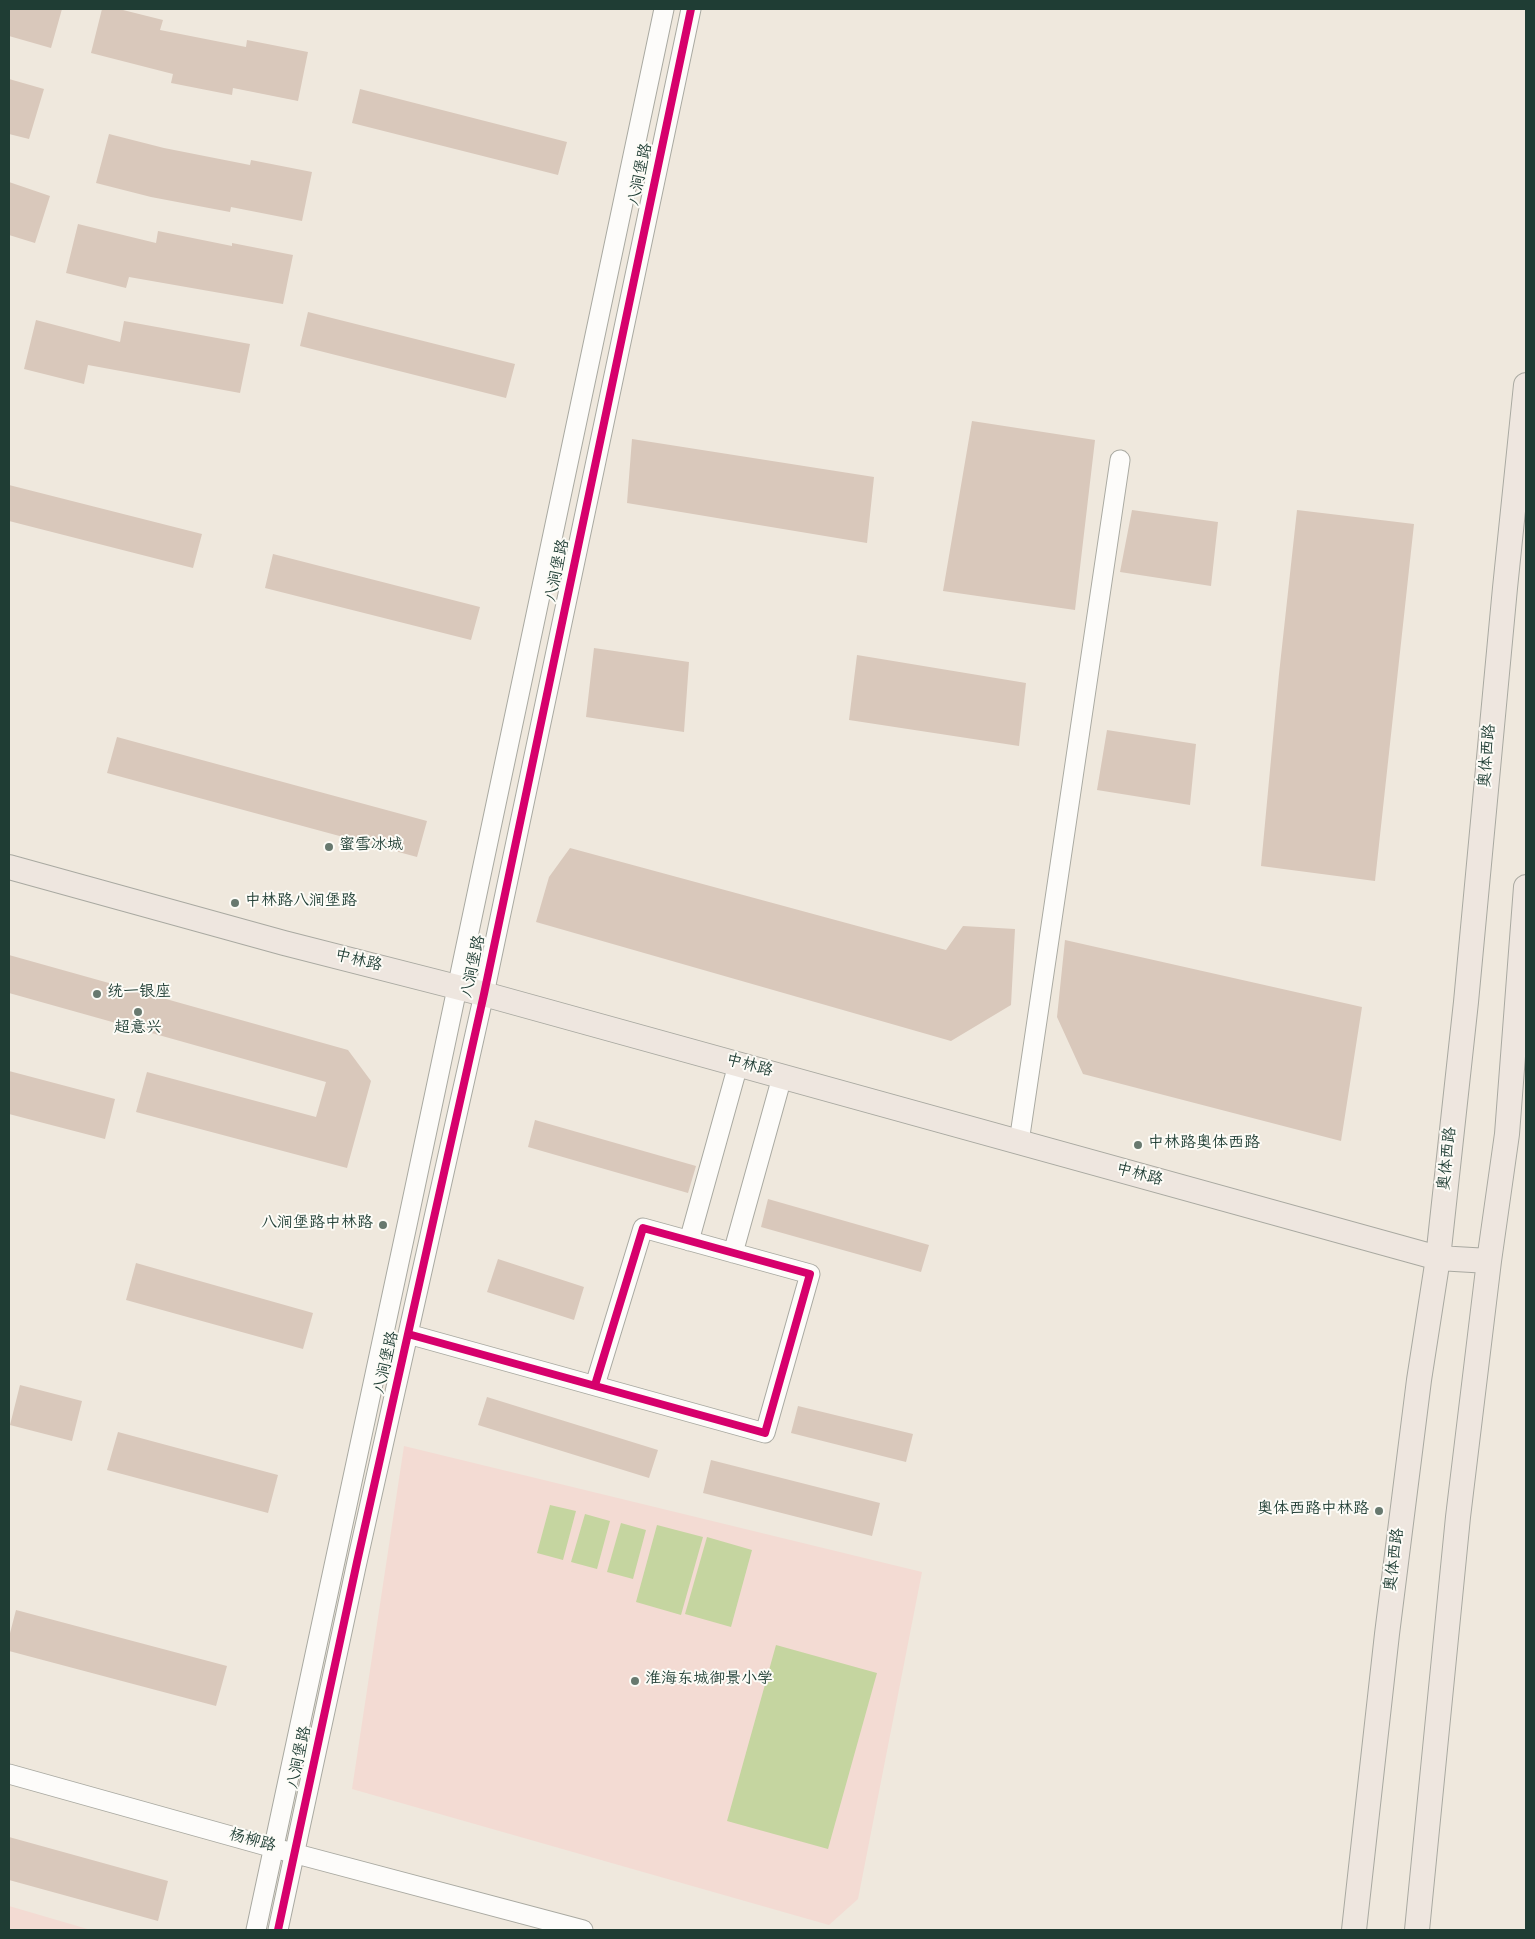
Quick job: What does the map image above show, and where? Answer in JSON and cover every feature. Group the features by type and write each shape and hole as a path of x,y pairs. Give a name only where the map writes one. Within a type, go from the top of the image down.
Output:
{"main road":[{"name":"奥体西路","path":"1354,1930 1387,1634 1419,1380 1438,1258 1526,385"},
{"name":"中林路","path":"9,867 284,943 484,994 1438,1258 1489,1261"},
{"path":"1417,1930 1448,1600 1489,1261 1508,1134 1526,887"}],"street":[{"name":"八涧堡路","path":"256,1930 664,9"},
{"name":"八涧堡路","path":"278,1930 484,994 691,9"},
{"path":"1019,1142 1120,460"},
{"path":"690,1241 738,1064"},
{"path":"733,1253 782,1077"},
{"path":"408,1334 765,1433 810,1274 642,1228 595,1385"},
{"name":"杨柳路","path":"9,1774 274,1848 583,1930"}],"shaded area":[{"name":"淮海东城御景小学","path":"404,1446 922,1572 858,1899 829,1925 352,1789"},
{"path":"9,1906 91,1930 9,1930"}],"green space":[{"path":"550,1505 576,1511 563,1560 537,1553"},
{"path":"585,1514 610,1521 597,1569 571,1562"},
{"path":"621,1523 646,1530 633,1579 607,1572"},
{"path":"657,1525 703,1537 681,1615 636,1602"},
{"path":"707,1537 752,1550 731,1627 685,1614"},
{"path":"776,1645 877,1673 828,1849 727,1821"}],"building":[{"path":"9,9 62,9 51,48 9,36"},
{"path":"102,9 119,9 163,20 160,30 246,47 247,40 308,52 298,101 233,88 232,95 171,83 173,74 91,53"},
{"path":"9,79 44,89 29,139 9,134"},
{"path":"360,89 567,142 558,175 352,123"},
{"path":"109,134 164,148 250,165 251,160 312,172 302,221 231,207 230,212 151,197 96,183"},
{"path":"9,182 50,196 35,243 9,235"},
{"path":"78,224 156,243 158,231 232,246 232,243 293,255 283,304 129,277 126,288 66,273"},
{"path":"308,312 515,364 506,398 300,346"},
{"path":"36,320 120,342 124,321 250,344 240,393 88,365 84,384 24,369"},
{"path":"972,421 1095,440 1075,610 943,591"},
{"path":"632,439 874,477 867,543 627,503"},
{"path":"9,485 202,534 193,568 9,521"},
{"path":"1132,510 1218,522 1211,586 1120,572"},
{"path":"1297,510 1414,524 1375,881 1261,866"},
{"path":"273,554 480,607 471,640 265,588"},
{"path":"594,648 689,662 684,732 586,717"},
{"path":"857,655 1026,683 1019,746 849,720"},
{"path":"1107,730 1196,744 1190,805 1097,790"},
{"path":"117,737 427,821 417,857 107,773"},
{"path":"570,848 946,950 963,926 1015,929 1011,1005 951,1041 536,922 549,877"},
{"path":"1065,940 1362,1007 1341,1141 1083,1074 1057,1017"},
{"path":"9,955 348,1050 371,1081 347,1168 136,1112 147,1072 316,1117 326,1082 9,993"},
{"path":"9,1071 115,1099 105,1139 9,1114"},
{"path":"535,1120 696,1166 688,1193 528,1147"},
{"path":"768,1199 929,1245 921,1272 761,1227"},
{"path":"498,1259 584,1287 574,1320 487,1292"},
{"path":"136,1263 313,1313 303,1349 126,1300"},
{"path":"20,1385 82,1401 72,1441 10,1425"},
{"path":"487,1397 658,1450 649,1478 478,1425"},
{"path":"798,1406 913,1434 906,1462 791,1433"},
{"path":"118,1432 278,1475 268,1513 107,1470"},
{"path":"711,1460 880,1503 872,1536 703,1493"},
{"path":"16,1610 227,1666 216,1706 9,1651 9,1637"},
{"path":"9,1837 168,1881 158,1921 9,1880"}],"cycle path":[{"path":"278,1930 357,1562 484,994 691,9"},
{"path":"408,1334 765,1433 810,1274 643,1228 595,1385"}],"place":[{"name":"蜜雪冰城","path":"329,847"},
{"name":"中林路八涧堡路","path":"235,903"},
{"name":"统一银座","path":"97,994"},
{"name":"超意兴","path":"138,1012"},
{"name":"中林路奥体西路","path":"1138,1145"},
{"name":"八涧堡路中林路","path":"383,1225"},
{"name":"奥体西路中林路","path":"1379,1511"},
{"name":"淮海东城御景小学","path":"635,1681"}]}
